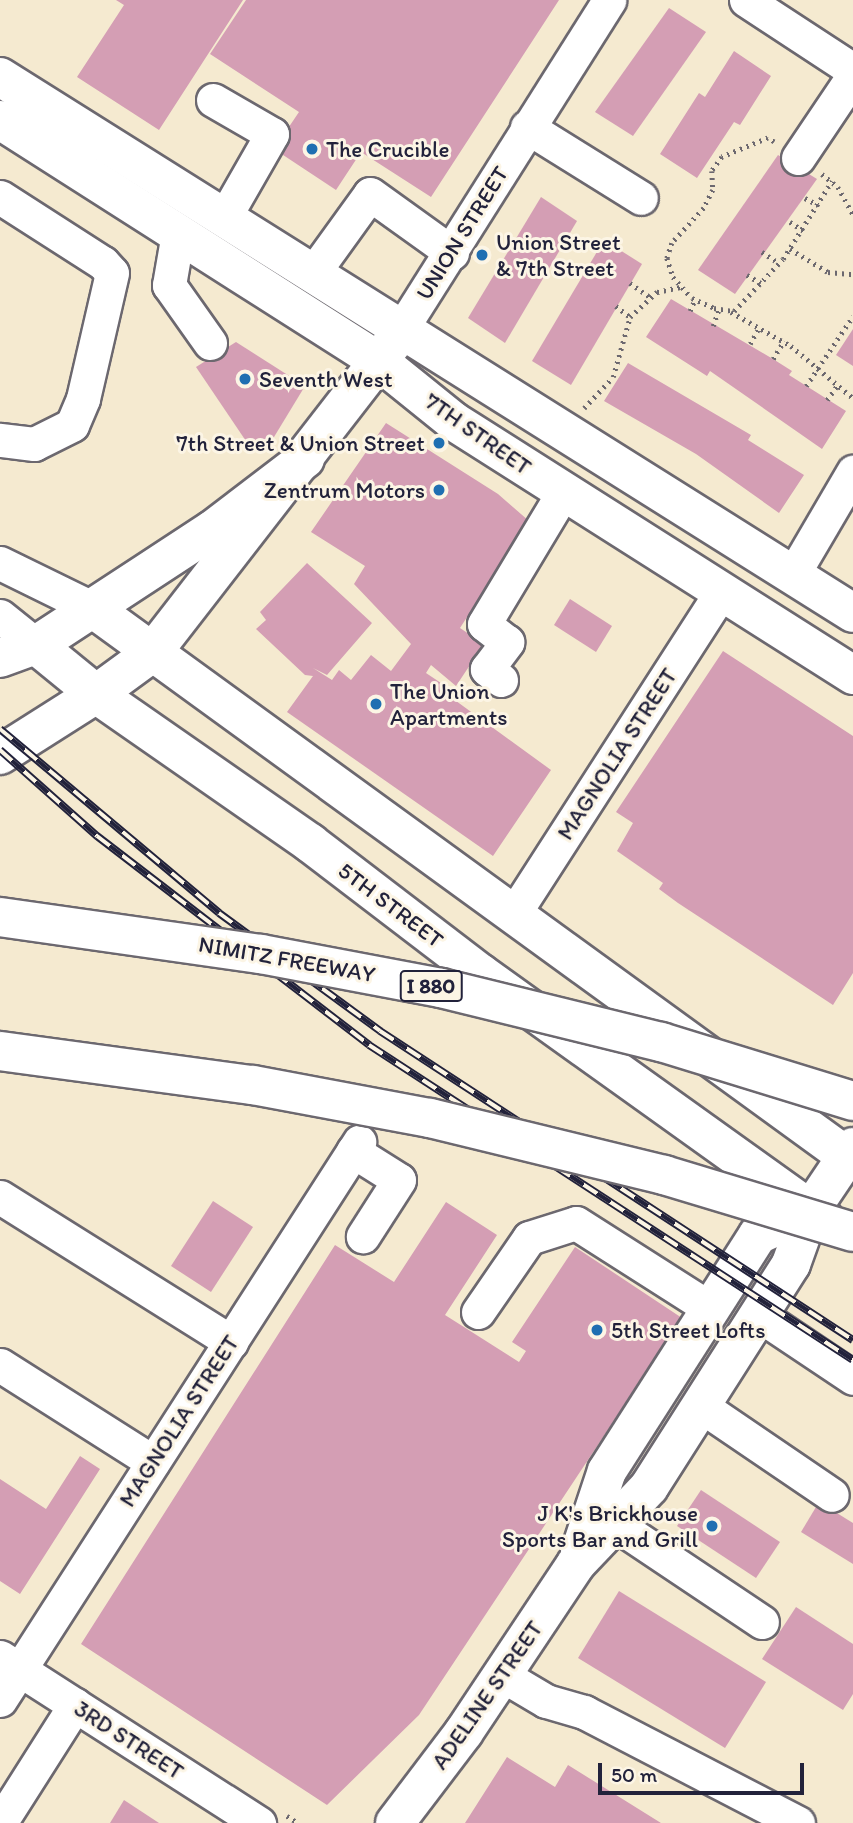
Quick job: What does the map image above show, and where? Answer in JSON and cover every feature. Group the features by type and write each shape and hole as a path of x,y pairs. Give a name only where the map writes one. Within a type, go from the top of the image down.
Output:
{"main road":[{"name":"7TH STREET","path":"0,76 853,613"},
{"name":"7TH STREET","path":"0,120 380,362 453,421 853,675"},
{"name":"UNION STREET","path":"0,755 96,694 152,653 380,362 402,328"},
{"name":"UNION STREET","path":"0,658 36,645 212,530 305,459"},
{"path":"92,608 513,915 851,1155"},
{"name":"5TH STREET","path":"36,645 96,694 310,844 480,973 810,1211 853,1239"},
{"name":"NIMITZ FREEWAY","path":"0,917 178,940 395,978 661,1042 853,1101"},
{"path":"0,1051 230,1081 430,1118 652,1172 853,1232"},
{"name":"ADELINE STREET","path":"395,1823 502,1675 576,1564 649,1487 791,1264 810,1211 851,1155"},
{"name":"ADELINE STREET","path":"576,1564 607,1471 758,1235 810,1211"}],"street":[{"name":"UNION STREET","path":"402,328 452,253 527,127 609,0"},
{"path":"746,0 853,70"},
{"path":"798,158 853,76"},
{"path":"213,100 272,134 225,216"},
{"path":"527,127 641,198"},
{"path":"313,273 370,194 452,253"},
{"path":"0,197 103,262 111,273 83,399 72,425 34,444 0,440"},
{"path":"178,233 169,285 210,343"},
{"path":"792,576 853,472"},
{"path":"501,680 486,669 507,642 484,624 564,491"},
{"path":"0,563 92,608"},
{"name":"MAGNOLIA STREET","path":"513,915 721,592"},
{"name":"5TH STREET","path":"0,616 36,645"},
{"name":"MAGNOLIA STREET","path":"0,1700 10,1663 153,1462 356,1146 399,1180 363,1236"},
{"path":"0,1197 230,1342"},
{"path":"478,1312 529,1238 576,1223 711,1309"},
{"path":"759,1315 853,1378"},
{"path":"0,1365 153,1462"},
{"path":"701,1406 832,1495"},
{"path":"614,1523 762,1622"},
{"name":"3RD STREET","path":"10,1663 259,1823"},
{"path":"502,1675 546,1701 584,1712 798,1823"},
{"path":"0,1823 75,1705"}],"path":[{"path":"768,138 722,157 712,171 713,190 704,208 672,243 667,258 673,277 695,299 719,309 734,311 779,263 804,231 832,181 853,214"},
{"path":"805,198 818,205"},
{"path":"790,222 804,231"},
{"path":"790,249 828,272 853,274"},
{"path":"762,252 779,263"},
{"path":"747,275 761,283"},
{"path":"630,283 650,297"},
{"path":"582,411 613,377 630,317 650,297 671,286 682,287"},
{"path":"690,311 695,299"},
{"path":"615,306 630,317"},
{"path":"713,326 719,309"},
{"path":"727,310 784,341 818,365 853,398"},
{"path":"806,386 853,316"},
{"path":"750,344 759,328"},
{"path":"774,359 784,341"},
{"path":"827,400 838,384"}],"building":[{"path":"116,0 243,0 159,130 77,77 124,5"},
{"name":"The Crucible","path":"246,0 559,0 431,197 361,152 336,190 274,149 299,112 210,54"},
{"path":"669,8 706,32 633,136 595,112"},
{"path":"734,51 771,76 740,125 734,122 697,178 660,154 699,93 705,97"},
{"path":"778,155 817,179 735,294 698,270"},
{"path":"541,197 577,221 505,343 468,318"},
{"path":"604,240 642,264 571,385 532,361"},
{"path":"671,299 792,371 789,375 846,411 822,449 710,371 707,376 646,337"},
{"path":"853,329 853,366 836,355"},
{"path":"236,342 305,386 274,437 252,450 196,367"},
{"path":"628,363 751,435 748,440 804,475 779,513 696,454 604,401"},
{"path":"386,423 498,494 529,521 460,628 484,644 456,686 431,665 426,673 444,685 441,690 551,770 493,856 287,712 313,676 305,675 256,629 266,620 260,612 307,563 372,623 327,675 313,668 332,680 339,670 351,680 371,655 391,671 411,644 354,584 365,566 311,532"},
{"path":"570,599 612,626 596,652 554,625"},
{"path":"723,651 853,736 853,973 833,1005 678,903 659,889 663,883 617,851 633,823 616,812"},
{"path":"213,1201 253,1227 211,1292 171,1266"},
{"path":"446,1202 497,1235 445,1315 519,1362 526,1351 512,1342 575,1247 682,1318 419,1715 327,1805 81,1644 335,1245 394,1282"},
{"path":"80,1456 100,1469 20,1594 0,1581 0,1479 46,1509"},
{"path":"701,1490 780,1542 756,1578 677,1526"},
{"path":"819,1502 853,1523 853,1564 801,1532"},
{"path":"619,1591 766,1682 725,1748 578,1658"},
{"path":"796,1607 853,1644 853,1694 843,1710 762,1659"},
{"path":"507,1757 555,1787 568,1765 661,1823 465,1823"},
{"path":"124,1800 159,1823 110,1823"}],"railway":[{"path":"0,729 219,913 380,1031 853,1340"},
{"path":"0,750 97,836 369,1045 853,1360"}],"place":[{"name":"The Crucible","path":"312,149"},
{"name":"Union Street & 7th Street","path":"482,255"},
{"name":"Seventh West","path":"245,379"},
{"name":"7th Street & Union Street","path":"439,443"},
{"name":"Zentrum Motors","path":"439,490"},
{"name":"The Union Apartments","path":"376,704"},
{"name":"5th Street Lofts","path":"597,1330"},
{"name":"J K's Brickhouse Sports Bar and Grill","path":"712,1526"}]}
